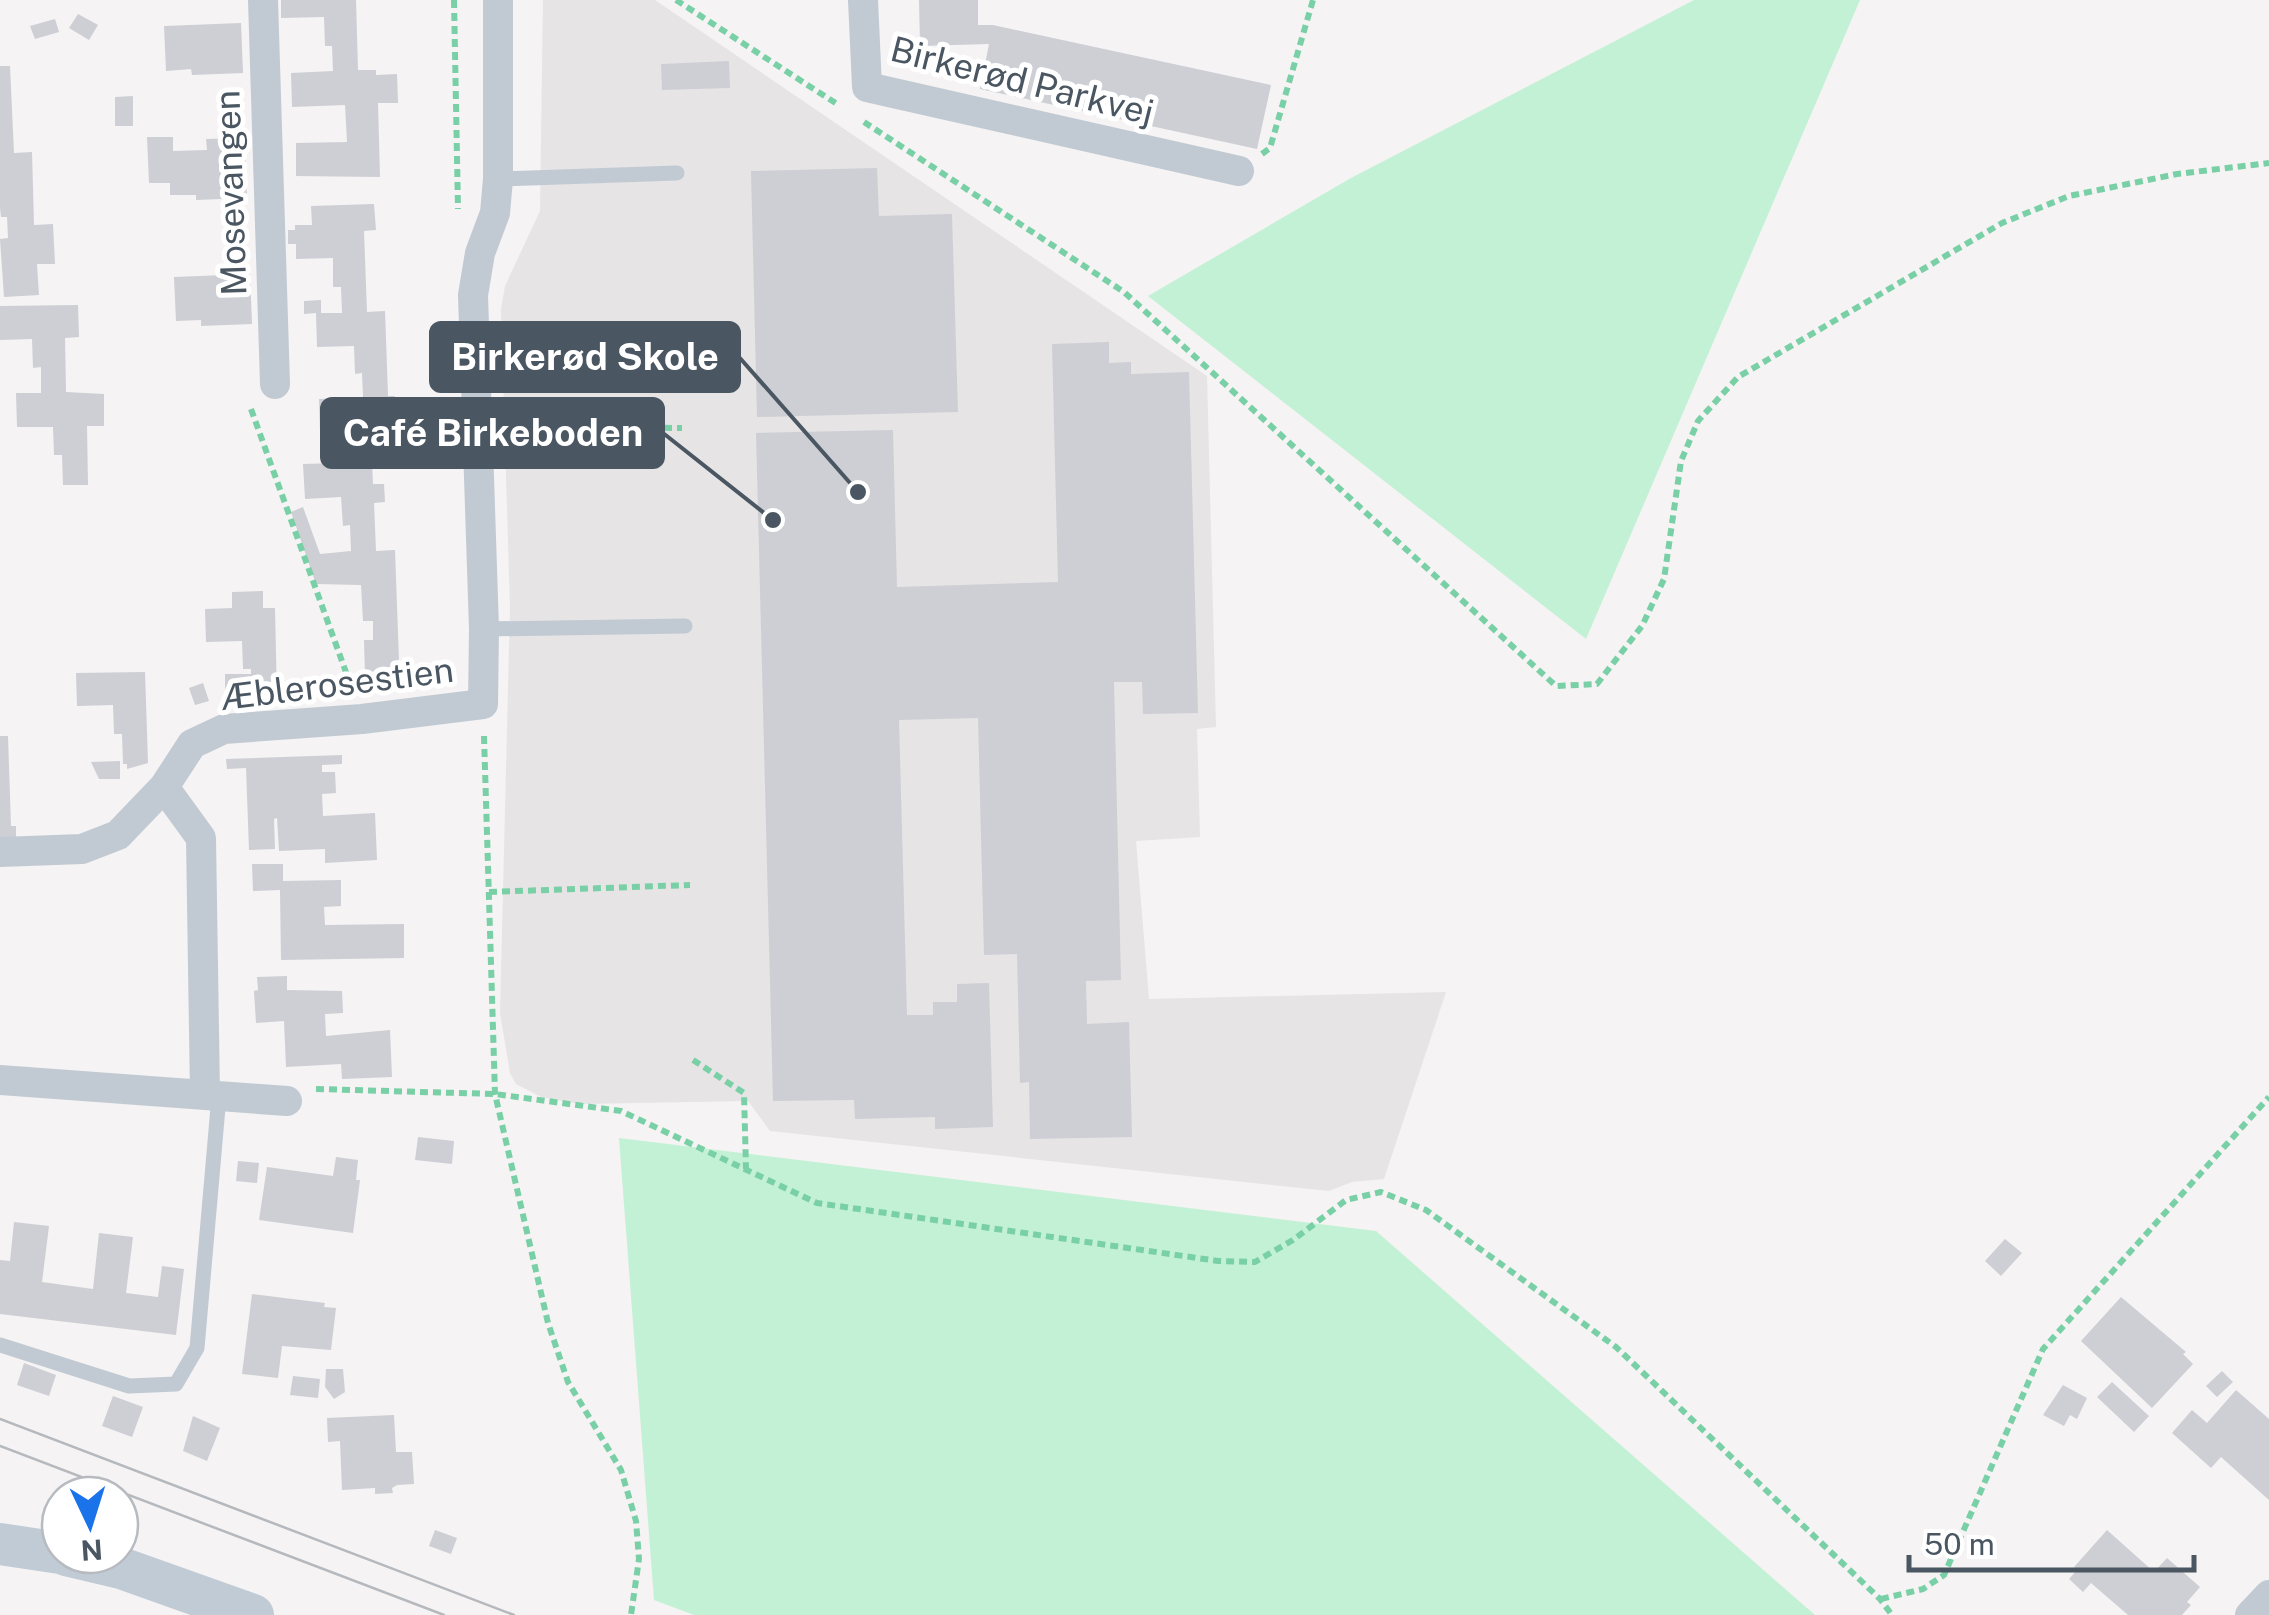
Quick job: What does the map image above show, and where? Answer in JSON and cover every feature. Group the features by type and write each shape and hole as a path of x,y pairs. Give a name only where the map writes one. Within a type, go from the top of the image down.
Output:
{"street":[{"name":"Mosevangen","path":"263,0 274,384"},
{"path":"483,704 473,295 480,253 495,213 498,179 498,0"},
{"name":"Birkerød Parkvej","path":"863,0 867,87 1239,171"},
{"name":"Æblerosestien","path":"0,852 82,849 118,835 164,787 192,744 224,729 483,704"},
{"path":"164,787 201,838 212,1096"},
{"path":"0,1080 287,1101"},
{"path":"0,1544 40,1550"},
{"path":"140,1575 253,1615"},
{"path":"2250,1615 2269,1595"}],"lane":[{"path":"498,179 677,173"},
{"path":"484,630 685,626"},
{"path":"0,1345 130,1386 176,1384 197,1348 212,1096"}],"path":[{"path":"454,0 458,213"},
{"path":"676,0 842,108"},
{"path":"1239,171 1270,148 1313,0"},
{"path":"859,119 1124,292 1556,686 1597,684 1642,626 1664,579 1681,461 1698,422 1738,378 2002,222 2070,196 2177,174 2269,163"},
{"path":"274,384 246,396 362,718"},
{"path":"478,426 682,428"},
{"path":"483,704 494,1094 548,1323 568,1382 621,1470 636,1522 639,1559 631,1615"},
{"path":"488,892 690,885"},
{"path":"693,1060 744,1093 746,1169"},
{"path":"287,1101 320,1088 494,1094 621,1112 816,1203 1218,1261 1255,1262 1293,1240 1346,1200 1381,1192 1426,1210 1616,1347 1880,1599 1892,1615"},
{"path":"1880,1599 1923,1589 1944,1575 2043,1349 2269,1097"}],"shaded area":[{"path":"543,0 655,0 1207,376 1216,727 1197,729 1200,837 1136,841 1149,999 1446,992 1384,1179 1352,1182 1329,1191 770,1131 748,1101 580,1104 541,1097 516,1084 510,1073 500,1013 510,607 501,309 505,286 540,211"}],"green space":[{"path":"1694,0 1860,0 1586,639 1148,296 1351,178"},
{"path":"619,1138 1376,1231 1815,1615 694,1615 654,1600"}],"building":[{"path":"281,0 356,0 358,70 376,70 376,75 397,74 398,103 378,103 380,177 296,176 296,143 347,142 345,105 292,107 291,73 333,71 332,46 325,46 324,17 281,18"},
{"path":"919,0 978,0 978,25 993,25 1271,85 1257,149 980,89 989,44 920,46"},
{"path":"78,14 98,25 89,40 69,28"},
{"path":"55,19 59,32 35,39 30,26"},
{"path":"241,23 243,73 192,75 191,69 166,71 164,26"},
{"path":"729,61 730,88 662,90 661,64"},
{"path":"0,66 10,66 14,153 32,152 34,225 53,224 55,264 37,264 39,295 4,297 0,239 8,238 7,217 1,217 0,208"},
{"path":"133,96 133,126 115,126 115,97"},
{"path":"147,137 173,137 173,151 207,150 206,139 239,138 239,149 245,149 247,198 196,200 196,195 170,195 170,183 149,183"},
{"path":"877,168 879,216 952,214 958,412 757,417 751,171"},
{"path":"374,204 376,230 364,231 367,312 385,311 388,396 395,396 396,429 320,432 319,399 363,397 362,373 355,374 354,346 317,347 316,313 304,314 304,301 321,300 321,313 342,313 341,287 333,287 333,258 296,259 296,244 288,244 288,230 295,230 295,225 312,225 311,206"},
{"path":"250,274 252,324 201,326 201,320 176,321 174,277"},
{"path":"78,305 79,337 65,338 66,392 104,394 104,426 87,426 88,485 63,485 62,455 54,455 53,427 17,427 16,393 41,393 41,367 33,368 32,339 0,340 0,306"},
{"path":"1109,342 1109,363 1131,362 1131,374 1189,372 1198,713 1143,714 1142,682 1114,682 1121,980 1086,981 1087,1024 1129,1022 1132,1137 1030,1139 1029,1082 1020,1083 1017,954 984,955 978,718 899,720 907,1015 933,1015 933,1002 957,1002 957,984 989,983 993,1127 935,1129 935,1117 855,1119 854,1100 773,1101 756,433 893,430 897,587 1058,582 1052,344"},
{"path":"372,462 373,484 384,484 385,502 374,503 376,551 395,550 400,689 376,690 375,675 365,676 364,640 373,640 373,621 363,621 361,585 316,584 291,512 303,507 320,554 351,551 350,525 343,526 341,497 305,499 303,464"},
{"path":"263,591 263,608 275,608 277,699 225,701 225,674 251,674 251,669 243,669 242,641 206,642 205,609 232,608 232,592"},
{"path":"145,672 148,763 127,769 127,764 123,764 122,734 114,734 113,705 77,706 76,673"},
{"path":"203,683 209,701 195,705 189,688"},
{"path":"0,736 8,736 11,826 16,826 16,837 0,838"},
{"path":"342,755 342,764 322,765 322,772 335,772 336,793 322,794 323,816 375,813 377,860 325,863 325,849 279,851 277,818 275,849 249,850 246,768 227,769 226,759"},
{"path":"120,761 120,779 99,779 91,762"},
{"path":"252,864 283,864 283,881 341,880 341,906 324,907 325,925 404,924 404,958 281,960 280,890 253,891"},
{"path":"287,976 287,990 342,991 343,1013 325,1014 326,1036 390,1030 392,1077 342,1079 341,1064 286,1067 284,1021 256,1023 254,991 258,990 257,977"},
{"path":"418,1137 454,1141 452,1164 415,1160"},
{"path":"336,1157 358,1160 356,1180 360,1180 353,1233 259,1220 267,1167 333,1176"},
{"path":"238,1161 259,1163 257,1183 236,1181"},
{"path":"14,1222 49,1226 42,1282 93,1289 99,1233 133,1237 126,1293 158,1297 162,1266 184,1269 176,1335 0,1314 0,1260 10,1261"},
{"path":"2005,1239 2022,1253 2001,1276 1985,1261"},
{"path":"252,1294 325,1303 324,1307 336,1308 331,1350 282,1346 278,1378 242,1374"},
{"path":"2121,1297 2186,1352 2183,1354 2193,1364 2152,1408 2081,1341"},
{"path":"24,1363 56,1375 49,1396 17,1385"},
{"path":"326,1369 343,1369 345,1392 334,1399 325,1387"},
{"path":"2222,1371 2233,1382 2217,1397 2206,1386"},
{"path":"293,1376 320,1379 318,1398 290,1395"},
{"path":"2112,1382 2149,1416 2134,1432 2097,1397"},
{"path":"2063,1385 2087,1398 2077,1419 2070,1415 2064,1426 2043,1415"},
{"path":"2236,1390 2269,1419 2269,1500 2221,1457 2211,1468 2172,1433 2192,1410 2207,1423"},
{"path":"113,1396 143,1407 132,1437 102,1426"},
{"path":"394,1415 396,1452 412,1452 414,1484 397,1485 392,1488 393,1493 375,1494 375,1488 342,1490 340,1441 328,1442 327,1418"},
{"path":"193,1416 220,1428 207,1461 183,1451"},
{"path":"435,1530 457,1538 451,1554 429,1546"},
{"path":"2107,1530 2154,1572 2167,1558 2200,1587 2182,1615 2128,1615 2091,1583 2083,1592 2069,1579 2077,1570 2074,1567"}],"tram line":[{"path":"0,1419 514,1615"},
{"path":"0,1446 444,1615"}],"place":[{"name":"Birkerød Skole","path":"858,492"},
{"name":"Café Birkeboden","path":"773,520"}]}
